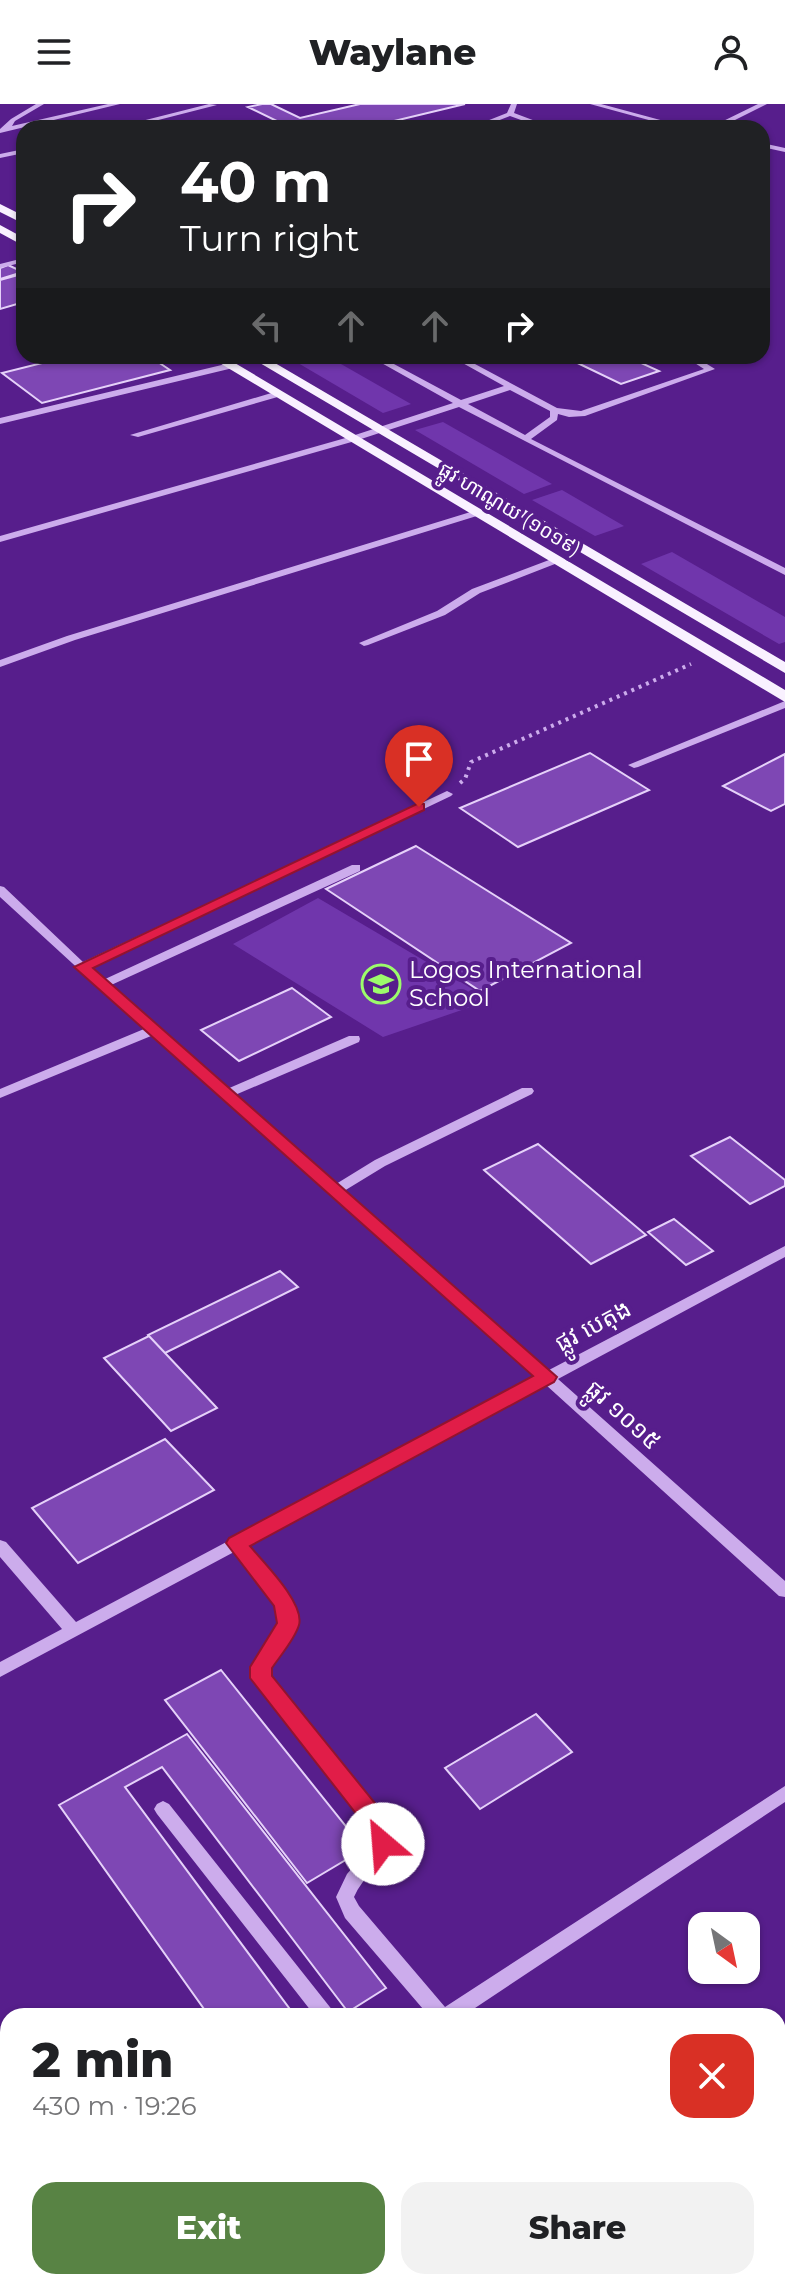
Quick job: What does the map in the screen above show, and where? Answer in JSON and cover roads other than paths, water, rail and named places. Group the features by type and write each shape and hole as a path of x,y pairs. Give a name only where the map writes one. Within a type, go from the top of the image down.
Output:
{"main road":[{"name":"ផ្លូវ ហាណូយ (១០១៩)","path":"227,364 785,697"},
{"name":"ផ្លូវ ហាណូយ (១០១៩)","path":"267,364 785,668"}],"street":[{"path":"3,130 13,120 41,104"},
{"path":"47,120 117,104"},
{"path":"510,114 514,104"},
{"path":"593,104 655,120"},
{"path":"730,120 764,104"},
{"path":"151,120 214,105"},
{"path":"494,120 510,114 527,120"},
{"path":"387,364 456,404 785,572"},
{"path":"469,364 554,410 582,414 711,369 702,364"},
{"path":"0,421 230,366"},
{"path":"0,539 352,439 511,387"},
{"path":"135,435 278,394"},
{"path":"525,439 554,418 554,410"},
{"path":"0,664 71,638 477,513"},
{"path":"364,643 441,613 476,591 557,560"},
{"path":"634,765 785,704"},
{"path":"82,967 447,794"},
{"path":"101,985 356,868"},
{"name":"ផ្លូវ ១០១៥","path":"0,890 101,985 785,1591"},
{"path":"0,1094 153,1030"},
{"path":"226,1094 354,1039"},
{"path":"335,1190 380,1163 527,1091"},
{"name":"ផ្លូវ បេតុង","path":"0,1670 785,1251"},
{"path":"236,1543 284,1603 288,1615 288,1624 261,1667 261,1678 379,1825 383,1844 375,1857 353,1875 345,1897 352,1912 437,2008"},
{"path":"0,1546 74,1631"},
{"path":"456,2008 785,1793"},
{"path":"163,1809 321,2008"}],"place":[{"name":"Logos International School","path":"381,984"}]}
